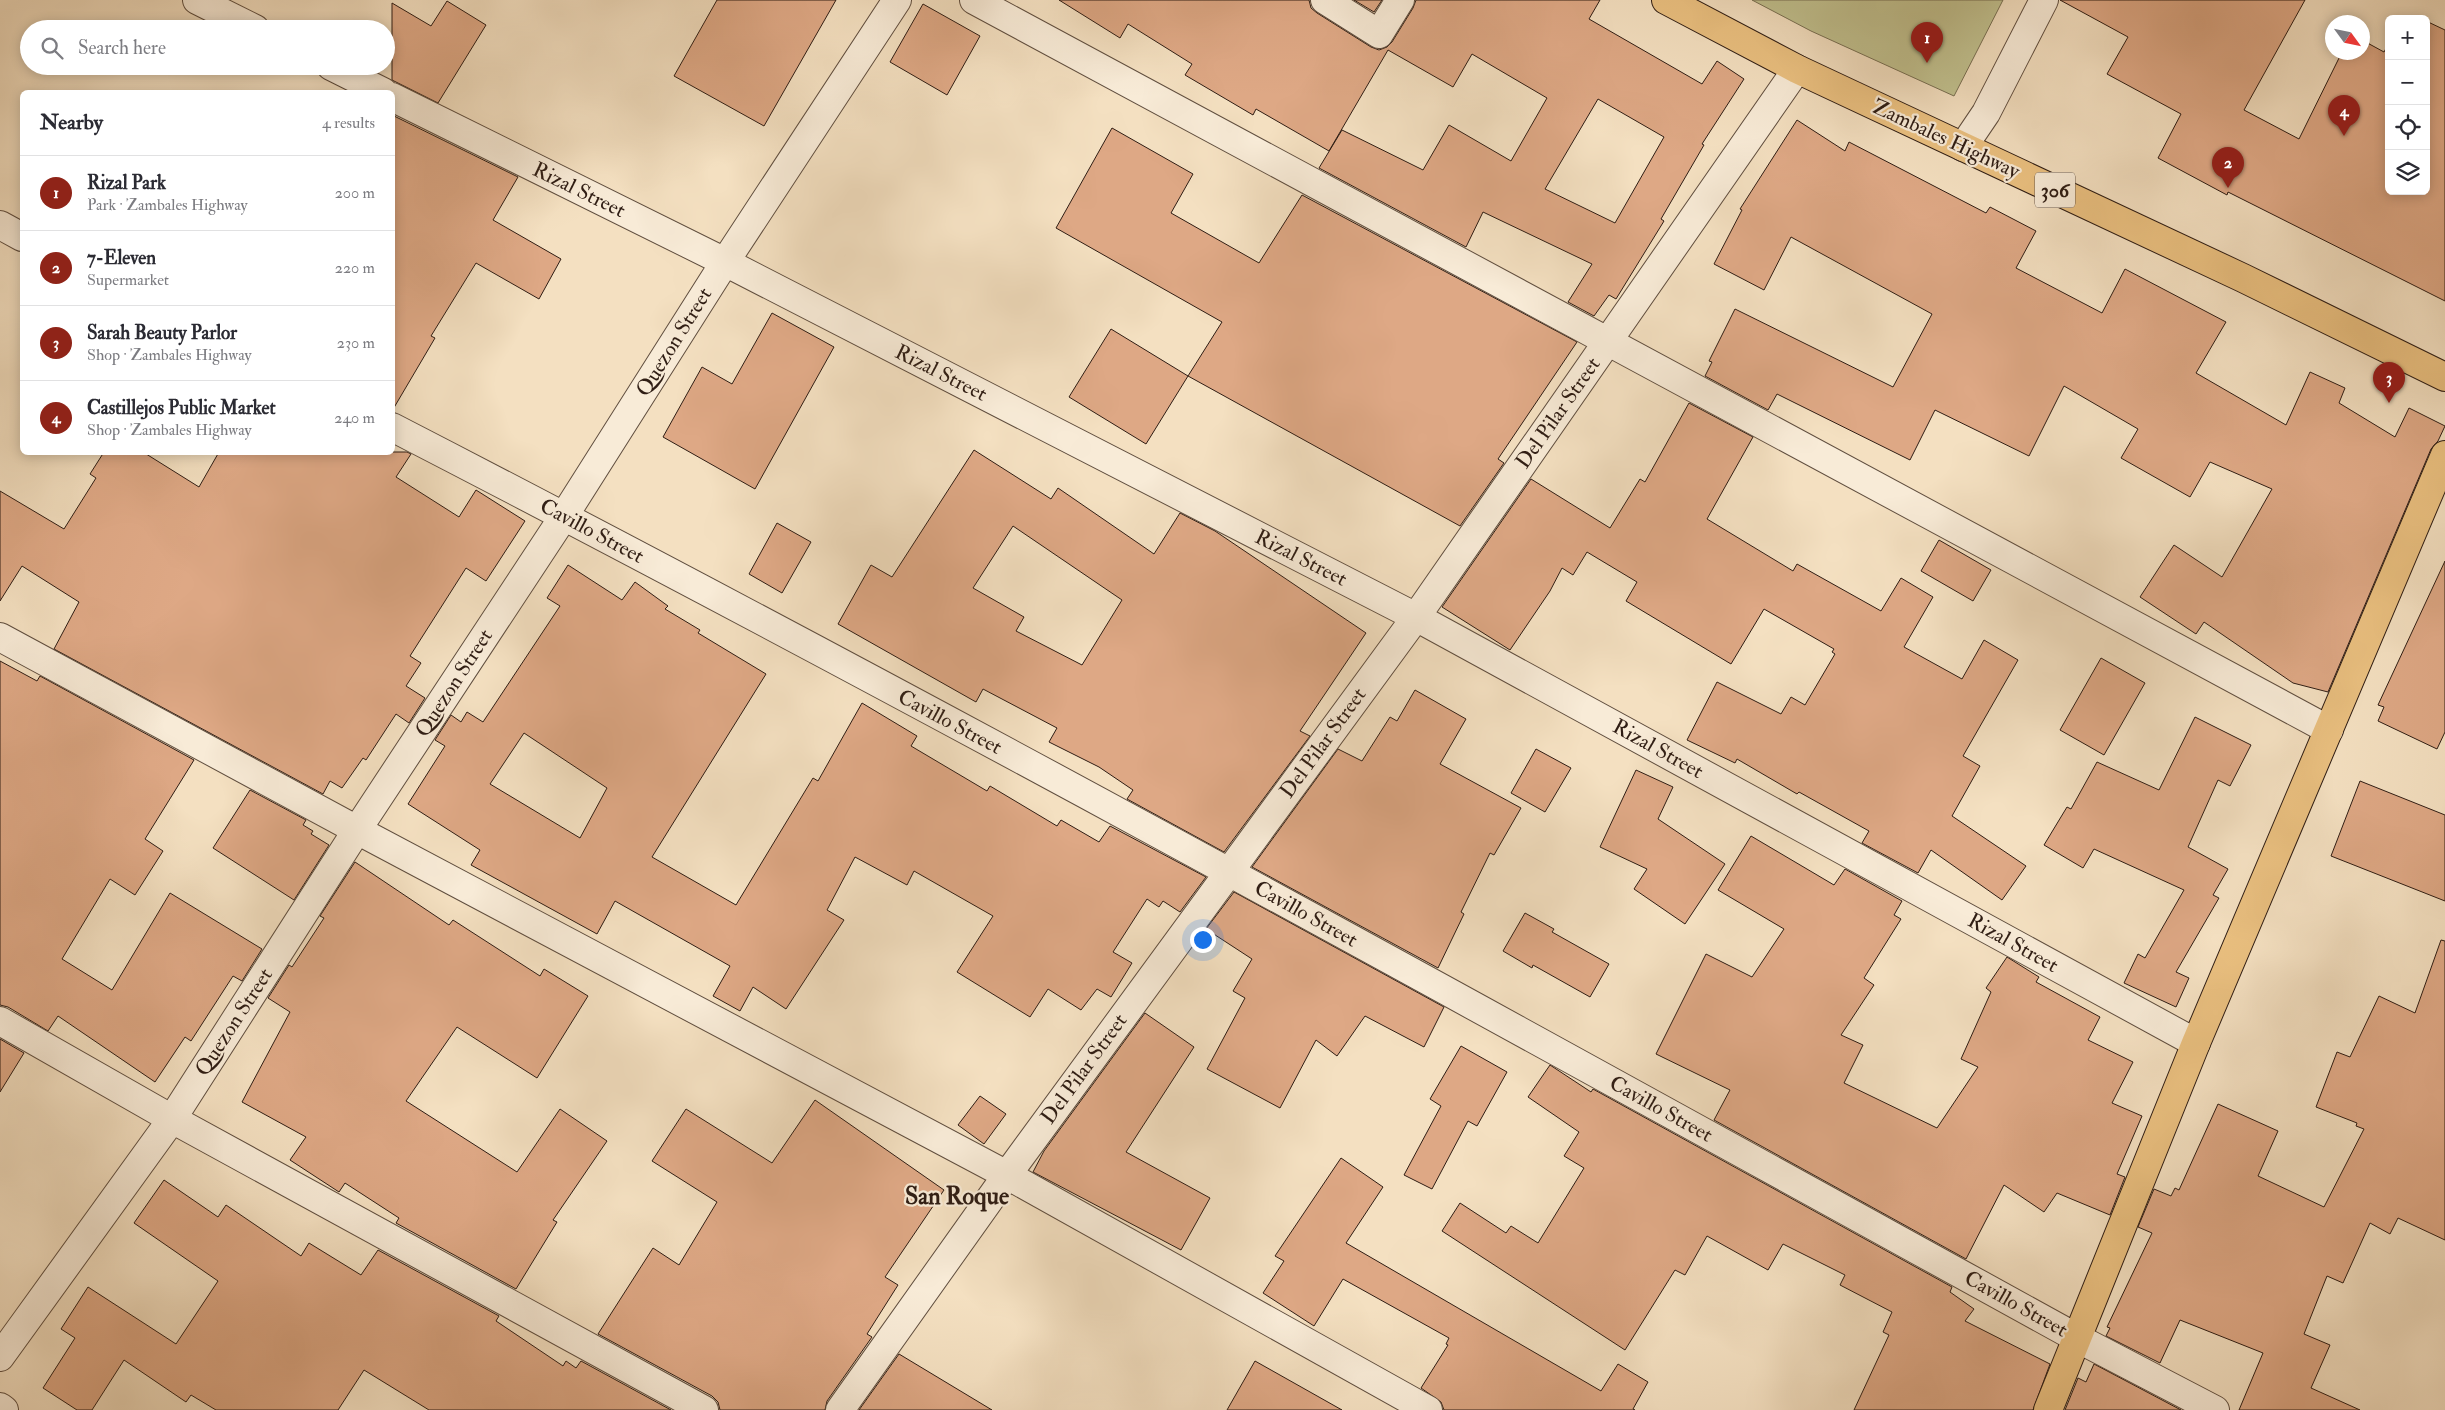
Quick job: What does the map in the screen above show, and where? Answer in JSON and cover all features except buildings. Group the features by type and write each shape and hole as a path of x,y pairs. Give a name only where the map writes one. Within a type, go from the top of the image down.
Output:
{"main road":[{"name":"Zambales Highway","path":"1666,0 1798,70 2243,278 2445,378"},
{"path":"2048,1410 2196,1043 2445,455"}],"street":[{"path":"197,0 237,20"},
{"name":"Quezon Street","path":"0,1357 172,1118 357,830 564,516 725,262 897,0"},
{"path":"974,0 2329,730"},
{"path":"1325,0 1379,34 1400,0"},
{"path":"1963,147 1986,113 2044,0"},
{"name":"Del Pilar Street","path":"840,1410 1007,1175 1416,616 1798,70"},
{"path":"349,75 380,90"},
{"name":"Rizal Street","path":"395,98 725,262 1416,616 2196,1043"},
{"path":"0,225 20,236"},
{"name":"Cavillo Street","path":"395,429 564,516 1229,871 2077,1338 2214,1410"},
{"path":"0,637 357,830 1007,1175 1428,1410"},
{"path":"0,1021 172,1118 704,1410"},
{"path":"0,1407 4,1410"}],"green space":[{"path":"1752,0 2003,0 1954,96 1811,31"}],"place":[{"name":"Rizal Park","path":"1927,63"},
{"name":"Castillejos Public Market","path":"2344,136"},
{"name":"7-Eleven","path":"2228,188"},
{"name":"Sarah Beauty Parlor","path":"2389,403"}],"district":[{"name":"San Roque","path":"957,1196"}]}
